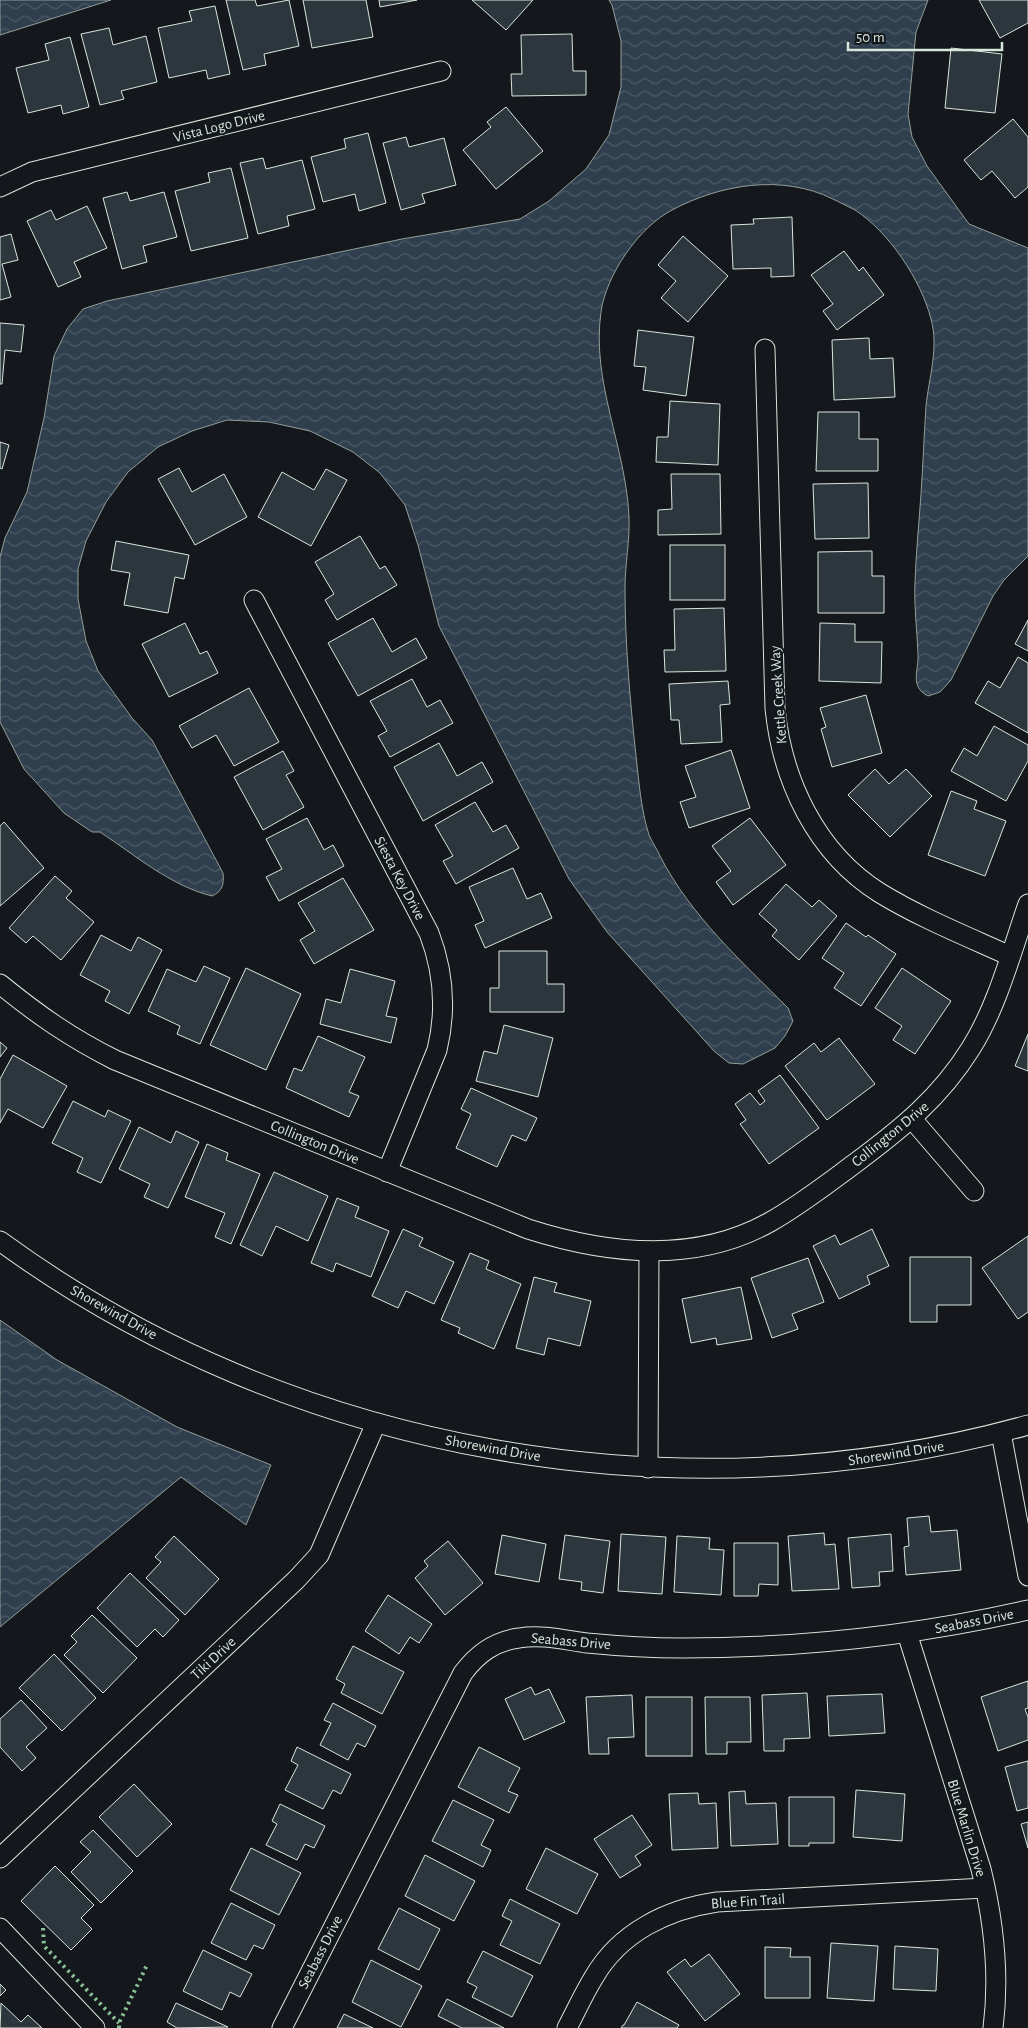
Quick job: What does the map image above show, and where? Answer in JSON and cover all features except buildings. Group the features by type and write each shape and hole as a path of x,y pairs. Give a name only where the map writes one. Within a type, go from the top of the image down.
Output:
{"street":[{"name":"Vista Logo Drive","path":"0,186 32,172 441,71"},
{"name":"Kettle Creek Way","path":"765,349 775,708 783,758 794,789 819,833 840,859 878,892 910,910 1010,956"},
{"name":"Siesta Key Drive","path":"254,600 429,933 440,966 444,1001 442,1033 437,1050 387,1172"},
{"name":"Collington Drive","path":"0,984 38,1015 83,1044 115,1060 387,1172 557,1239 603,1248 649,1251 702,1246 736,1237 768,1223 798,1205 912,1120 951,1078 972,1047 989,1013 1028,904"},
{"path":"912,1120 974,1191"},
{"name":"Shorewind Drive","path":"0,1241 89,1300 156,1336 234,1373 314,1404 376,1423 438,1439 513,1454 648,1468 780,1467 856,1460 950,1444 1028,1425"},
{"path":"648,1468 649,1251"},
{"name":"Tiki Drive","path":"0,1858 296,1580 319,1555 376,1423"},
{"path":"1001,1433 1028,1576"},
{"name":"Seabass Drive","path":"282,2028 463,1673 482,1652 502,1642 522,1637 598,1644 670,1647 743,1647 843,1641 907,1633 984,1620 1028,1610"},
{"name":"Blue Marlin Drive","path":"907,1633 985,1888 996,1955 996,2004 993,2028"},
{"name":"Blue Fin Trail","path":"567,2028 594,1976 615,1949 642,1927 683,1908 718,1902 985,1888"},
{"path":"0,1928 95,2028"}],"water":[{"path":"0,0 111,0 0,35"},
{"path":"609,0 928,0 916,32 908,114 912,137 927,166 969,224 1028,248 1028,556 1004,580 993,596 951,680 940,692 928,696 919,688 916,678 918,654 915,591 926,406 933,362 934,341 931,319 920,289 912,273 891,244 868,219 833,199 813,191 793,187 752,185 711,194 691,201 660,218 636,240 626,253 604,298 599,338 601,364 627,491 629,526 625,609 627,651 638,776 646,825 649,835 672,878 686,898 718,937 788,1008 793,1021 785,1036 775,1048 743,1064 729,1063 714,1051 607,932 569,879 439,626 418,545 405,505 380,473 353,452 310,431 269,422 227,420 192,431 158,447 128,472 106,502 86,541 78,569 78,599 86,641 98,671 132,718 152,740 223,873 223,884 218,892 212,896 182,885 154,869 100,832 92,832 64,813 24,769 0,722 0,557 5,538 27,492 44,418 54,356 67,329 83,309 107,301 402,239 520,219 549,201 586,169 609,135 621,87 621,41"},
{"path":"0,1320 57,1360 177,1427 271,1465 246,1525 181,1477 0,1627"}],"hedge":[{"path":"43,1928 44,1946 119,2023"},
{"path":"119,2028 119,2023 147,1965"}]}
